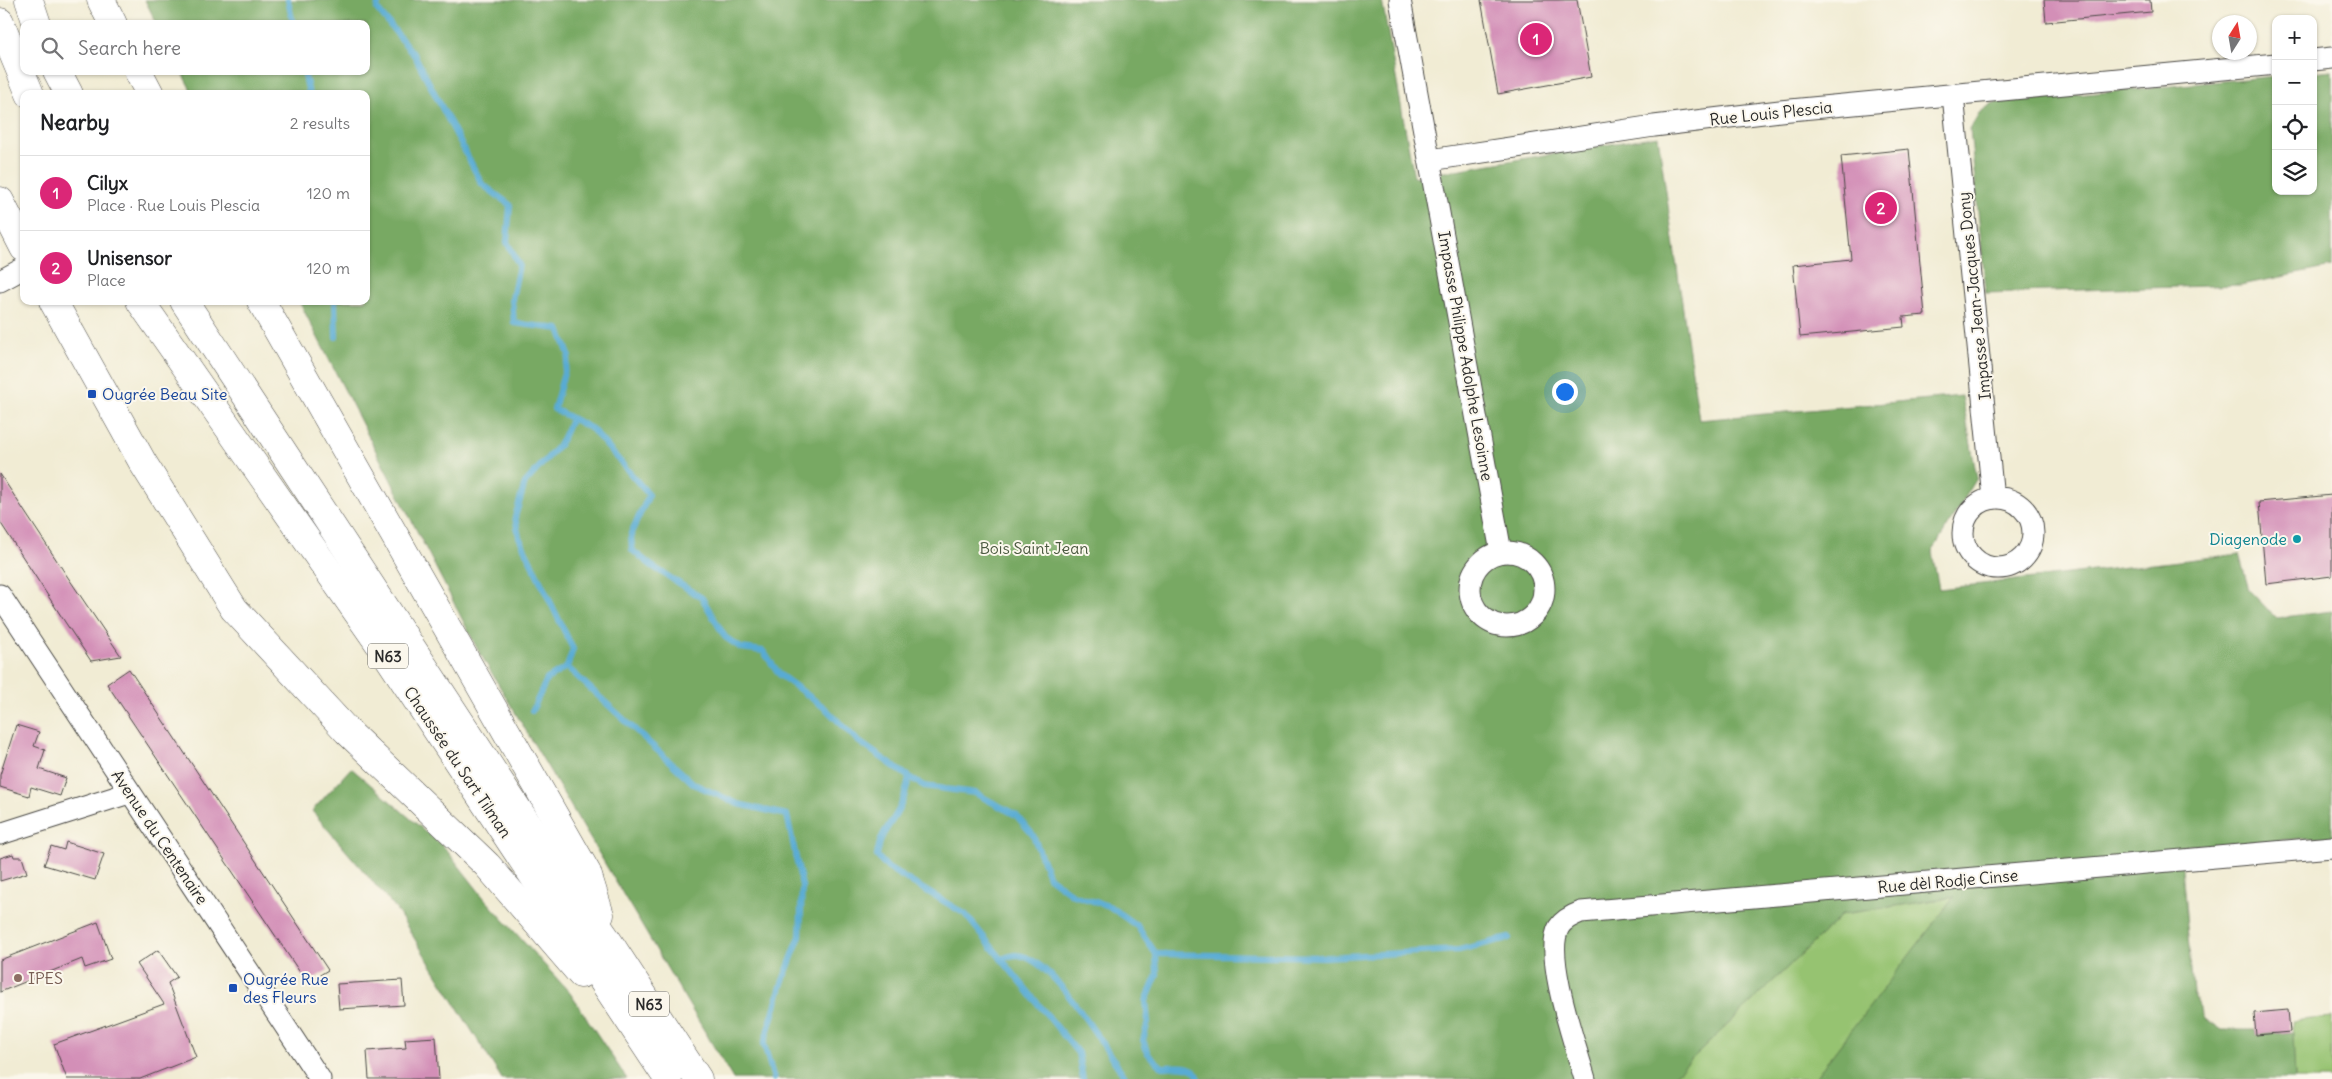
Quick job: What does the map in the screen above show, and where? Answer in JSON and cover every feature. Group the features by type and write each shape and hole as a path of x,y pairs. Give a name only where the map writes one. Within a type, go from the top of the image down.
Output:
{"highway":[{"path":"29,0 36,20"},
{"path":"101,0 112,20"},
{"path":"0,22 20,70"},
{"path":"22,75 28,90"},
{"path":"59,75 66,90"},
{"path":"140,75 148,90"},
{"path":"0,246 2,206"},
{"path":"2,206 20,240"},
{"path":"55,305 143,463 234,609 348,731 487,865 587,981 627,1017"},
{"name":"Chaussée du Sart Tilman","path":"143,305 385,652 668,1079"},
{"name":"Chaussée du Sart Tilman","path":"187,305 545,851 606,938 698,1079"},
{"path":"263,305 587,873 606,938"}],"street":[{"path":"1400,0 1430,160"},
{"path":"2317,60 2332,58"},
{"name":"Rue Louis Plescia","path":"1430,160 1654,126 2272,64"},
{"name":"Impasse Jean-Jacques Dony","path":"1953,95 1994,498"},
{"name":"Impasse Philippe Adolphe Lesoinne","path":"1430,160 1501,552"},
{"path":"0,281 20,270"},
{"name":"Avenue du Centenaire","path":"0,595 320,1079"},
{"path":"0,834 130,793"},
{"name":"Rue dèl Rodje Cinse","path":"1585,1079 1565,1009 1554,957 1557,932 1566,919 1581,912 2332,847"}],"green space":[{"name":"Bois Saint Jean","path":"145,0 1382,0 1414,177 1658,136 1699,420 1962,396 1977,478 1932,552 1939,589 2239,554 2249,590 2276,618 2332,611 2332,837 2180,846 2193,993 2205,1018 2222,1030 2255,1030 2256,1035 2293,1032 2295,1079 1814,1079 1954,897 1843,914 1671,1079 733,1079 478,650 301,305 370,305 370,90 191,90 183,75 370,75 370,20 155,20"},
{"path":"2332,70 2332,267 2241,285 1986,293 1970,129 1979,113 1993,103 2272,76 2272,195 2317,195 2317,72"},
{"path":"351,768 445,848 484,898 570,993 627,1079 502,1079 396,909 312,811"},
{"path":"1955,897 1814,1079 1671,1079 1843,914"},
{"path":"2332,1017 2332,1079 2295,1079 2292,1021"}],"building":[{"path":"1481,0 1577,0 1591,77 1498,94"},
{"path":"2044,0 2150,0 2151,12 2046,22"},
{"path":"1909,149 1925,315 1903,317 1904,327 1800,337 1793,265 1851,259 1841,156"},
{"path":"0,474 121,656 91,661 65,622 0,522"},
{"name":"Diagenode","path":"2332,495 2332,576 2266,584 2259,502"},
{"path":"129,669 328,970 307,983 107,684"},
{"path":"16,725 39,732 34,746 45,750 39,769 66,778 60,796 31,787 29,796 0,787 0,775"},
{"path":"66,842 104,854 95,880 44,865 51,846 64,850"},
{"path":"13,854 14,857 22,857 27,873 0,881 0,858"},
{"path":"98,922 111,959 85,968 82,959 0,992 0,960"},
{"path":"158,950 177,977 168,983 196,1057 140,1079 67,1079 54,1044 164,1004 137,964"},
{"path":"402,980 404,1005 339,1009 337,984"},
{"path":"2288,1010 2290,1032 2256,1035 2254,1013"},
{"path":"436,1037 439,1079 369,1079 367,1051 406,1048 405,1039"}],"waterway":[{"path":"288,0 292,20"},
{"path":"379,0 377,9 415,56 482,184 510,205 507,242 519,265 512,299 514,323 559,329 569,355 554,409 592,429 649,495 631,533 632,550 652,566 702,598 725,637 741,648 763,651 780,675 825,708 858,741 924,786 975,793 1016,815 1033,835 1049,877 1073,895 1109,906 1137,926 1156,954 1157,975 1146,1001 1148,1022 1143,1040 1148,1054 1162,1067 1178,1066 1189,1068 1197,1074 1199,1079"},
{"path":"305,75 308,90"},
{"path":"335,305 336,337"},
{"path":"532,711 547,679 567,667 573,649 519,537 515,517 525,483 560,444 571,420"},
{"path":"567,667 694,784 738,804 787,815 802,886 800,936 782,983 764,1044 774,1079"},
{"path":"909,777 903,800 883,834 877,856 888,868 965,914 1078,1053 1083,1079"},
{"path":"1156,954 1325,957 1459,950 1509,938"},
{"path":"1001,959 1016,955 1030,959 1046,971 1062,987 1127,1079"}],"place":[{"name":"Cilyx","path":"1536,39"},
{"name":"Unisensor","path":"1881,208"},
{"name":"Ougrée Beau Site","path":"92,394"},
{"name":"Diagenode","path":"2297,539"},
{"name":"IPES","path":"18,978"},
{"name":"Ougrée Rue des Fleurs","path":"233,988"}]}
